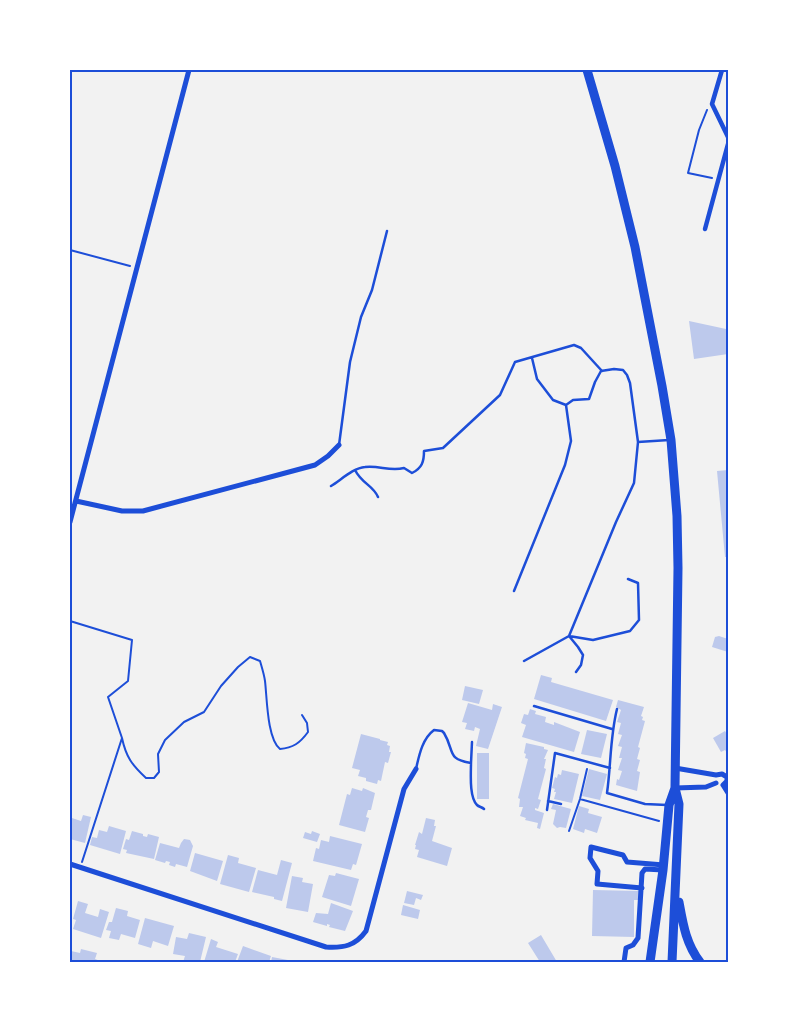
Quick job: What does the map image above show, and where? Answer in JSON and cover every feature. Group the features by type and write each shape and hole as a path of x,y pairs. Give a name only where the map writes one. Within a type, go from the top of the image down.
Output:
{"main road":[{"path":"587,70 615,166 635,247 671,440 677,516 678,559 675,788 679,804 672,962"},
{"path":"650,962 664,868 669,805 675,788"},
{"path":"676,884 686,937 700,962"}],"street":[{"path":"70,522 189,70"},
{"path":"722,70 712,104 728,137"},
{"path":"705,229 728,144"},
{"path":"76,501 122,511 143,511 315,466 339,445"},
{"path":"675,768 716,776 722,774 727,777 727,781 723,785"},
{"path":"70,864 326,947 341,948 352,945 366,931 404,789 416,770"},
{"path":"716,776 716,783"},
{"path":"675,788 706,786 716,783 723,785 728,793"},
{"path":"642,888 596,884 598,871 590,858 591,847 623,855 627,862 664,868"},
{"path":"624,962 626,948 633,945 638,938 642,873 645,869 664,868"}],"lane":[{"path":"339,445 350,362 361,318 372,290 387,231"},
{"path":"331,486 366,466 395,471 404,468 412,473 420,469 423,464 424,451 442,448 500,395 515,362 574,345 581,348 602,371"},
{"path":"532,358 537,379 553,400 566,405"},
{"path":"566,405 573,400 589,399 594,382 602,371 623,370 627,374 630,383 638,442 634,483 569,636"},
{"path":"514,591 565,465 571,441 566,405"},
{"path":"638,442 671,440"},
{"path":"356,470 359,478 376,492 378,496"},
{"path":"524,661 569,636 594,640 630,631 638,620 638,583 628,579"},
{"path":"569,636 583,655 581,665 576,672"},
{"path":"534,706 612,729"},
{"path":"617,709 612,729 608,793 645,804 669,805"},
{"path":"416,770 420,751 429,733 434,730 444,733 456,760 470,763"},
{"path":"472,742 470,763 474,800 477,805 484,808"},
{"path":"547,810 555,753 610,768"},
{"path":"548,801 561,804"}],"path":[{"path":"712,104 706,110 699,130 688,173 718,179"},
{"path":"70,250 137,268"},
{"path":"70,621 132,640 128,681 108,697 122,738 124,750 133,766 146,778 154,778 159,772 158,754 165,740 184,722 204,712 221,686 250,657 260,661 265,678 273,737 275,745 280,749 289,748 300,742 308,732 307,723 302,716"},
{"path":"80,868 122,738"},
{"path":"569,831 580,799 589,762"},
{"path":"580,799 668,824"}],"building":[{"path":"689,321 726,329 728,354 694,359"},
{"path":"728,470 728,557 725,557 717,471"},
{"path":"719,636 728,639 728,652 712,647 715,637"},
{"path":"541,675 552,678 551,682 613,700 606,721 534,699"},
{"path":"465,686 483,690 479,704 462,700"},
{"path":"618,700 644,707 641,716 643,717 642,720 645,721 637,759 640,760 637,771 640,772 637,791 616,785 622,771 618,770 622,758 619,758 622,747 618,746 622,735 618,734 621,723 617,722 621,710 616,707"},
{"path":"468,703 492,710 493,704 502,707 488,749 476,746 480,729 475,727 474,731 465,729 467,723 462,722"},
{"path":"530,709 536,711 535,714 546,717 545,722 554,725 554,722 580,732 574,752 522,737 526,725 521,723 524,714 528,715"},
{"path":"587,730 607,734 601,758 581,754"},
{"path":"725,731 728,736 728,754 725,750 721,752 713,738"},
{"path":"361,734 388,742 387,745 390,746 389,752 391,752 388,763 385,762 381,781 378,780 377,784 366,781 366,778 358,776 360,770 352,768"},
{"path":"526,743 544,747 544,749 548,750 544,759 546,759 544,768 546,769 538,799 541,800 538,809 535,808 535,810 544,813 540,829 537,828 538,823 525,820 526,818 520,816 523,807 519,807 520,799 518,798 528,759 525,758 526,754 524,753"},
{"path":"477,753 489,753 489,799 477,799"},
{"path":"589,769 607,774 600,800 582,796"},
{"path":"562,770 579,774 572,803 554,799 556,792 552,788 555,777 557,778 558,774 561,775"},
{"path":"352,788 362,791 363,788 375,793 371,810 368,810 366,817 369,818 365,832 339,825 347,794 350,795"},
{"path":"553,804 571,809 566,828 557,828 553,824 556,810 551,809"},
{"path":"579,806 589,809 588,813 602,817 597,833 585,829 584,833 573,829"},
{"path":"83,815 91,817 85,843 70,839 70,819 72,821 72,818 81,821"},
{"path":"426,818 435,820 434,826 436,826 432,841 452,848 447,866 417,857 419,850 415,849 415,845 419,832 422,834"},
{"path":"109,826 126,831 120,854 90,845 92,837 97,838 99,830 107,832"},
{"path":"132,831 147,837 148,834 159,837 154,859 126,853 127,850 123,849 126,839 129,840"},
{"path":"312,831 320,834 317,842 303,838 305,832 311,834"},
{"path":"330,836 362,844 356,865 353,864 351,870 313,861 316,848 319,849 321,840 329,842"},
{"path":"184,839 190,840 193,846 187,867 176,864 175,867 169,865 170,862 166,861 165,863 155,860 160,843 179,848"},
{"path":"195,853 223,861 217,881 190,871"},
{"path":"228,855 239,858 238,863 256,868 249,892 220,884"},
{"path":"281,860 292,863 282,901 274,899 274,897 252,892 258,870 277,875"},
{"path":"336,873 359,879 351,906 322,897 329,875 335,876"},
{"path":"292,876 303,878 302,882 313,884 308,912 286,908"},
{"path":"593,890 639,891 639,900 634,900 634,937 592,936"},
{"path":"407,891 423,895 421,900 416,898 414,905 404,903"},
{"path":"78,901 88,904 85,913 98,917 100,909 109,912 101,938 73,929 76,920 73,919"},
{"path":"331,903 353,911 345,931 329,927 330,925 327,924 327,926 313,922 316,913 328,914"},
{"path":"403,905 420,910 418,919 401,915"},
{"path":"116,908 128,911 127,916 140,920 135,938 121,934 119,940 109,938 111,931 106,930 109,922 112,922"},
{"path":"145,918 174,926 168,946 153,941 151,948 138,944"},
{"path":"189,933 206,937 200,962 183,962 185,956 173,954 176,937 187,939"},
{"path":"541,935 557,962 540,962 528,943"},
{"path":"211,939 218,942 216,947 238,954 235,962 204,962"},
{"path":"243,946 271,956 269,962 237,962"},
{"path":"81,949 97,953 95,959 103,962 70,962 71,951 80,953"},
{"path":"272,957 293,961 293,962 271,962"}]}
